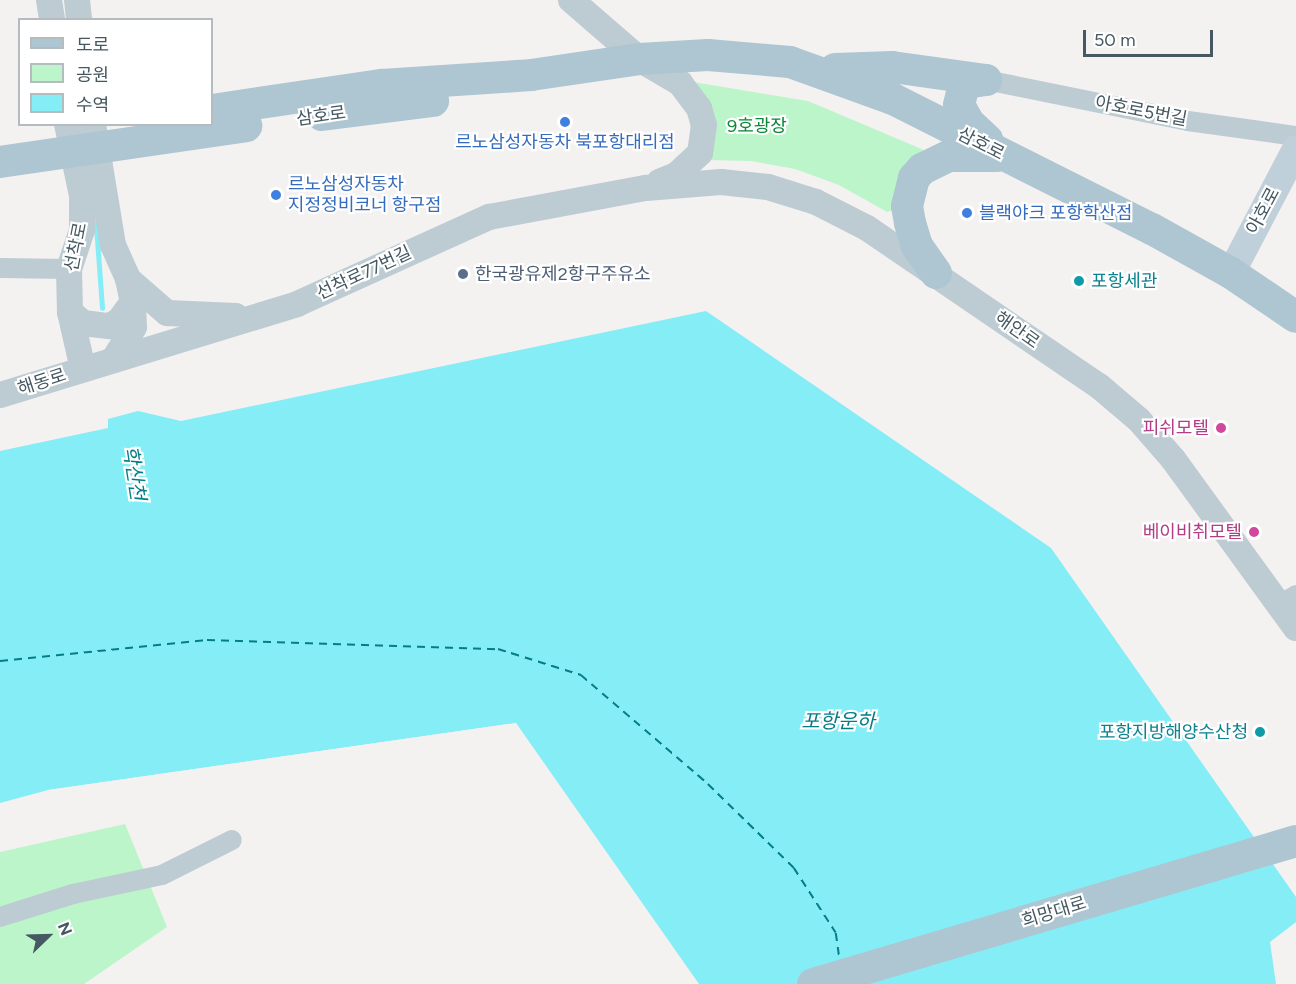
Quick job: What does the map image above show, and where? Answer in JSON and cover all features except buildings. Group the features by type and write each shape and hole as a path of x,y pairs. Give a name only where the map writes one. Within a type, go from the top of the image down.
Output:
{"main road":[{"name":"삼호로","path":"213,110 382,85 531,75 639,59 708,55 779,61 820,70 893,99 1231,273 1296,317"},
{"name":"삼호로","path":"213,119 608,74 639,59"},
{"path":"820,70 892,67 986,80"},
{"path":"986,80 963,88 959,105 969,123 1008,158"},
{"name":"삼호로","path":"0,146 149,126"},
{"name":"삼호로","path":"0,162 87,133"},
{"name":"아호로","path":"1231,273 1296,149"},
{"path":"936,273 917,246 910,223 907,206 914,178 922,169 949,156 1008,158"},
{"name":"희망대로","path":"813,984 1296,841"}],"street":[{"path":"49,0 52,18"},
{"path":"77,0 79,18"},
{"path":"572,0 639,59 680,82 699,108 704,125 704,141 691,164 676,175 646,188"},
{"name":"아호로5번길","path":"986,80 1188,121 1296,136"},
{"name":"선착로","path":"83,369 70,312 69,269 82,230 87,133"},
{"name":"선착로","path":"87,133 113,245 131,290 134,327 113,360"},
{"name":"해안로","path":"646,188 721,182 791,194 842,214 936,273 1099,386 1139,420 1288,600 1296,627"},
{"name":"선착로77번길","path":"83,369 263,316 489,217 646,188"},
{"path":"0,268 69,269"},
{"path":"70,312 83,323 109,326 119,321 131,290 167,313 263,316"},
{"name":"해동로","path":"0,395 83,369"},
{"path":"0,917 73,894 162,875 232,840"}],"green space":[{"name":"9호광장","path":"693,82 808,101 924,150 899,208 887,212 839,185 795,169 751,161 708,160"},
{"path":"125,824 167,927 84,984 0,984 0,852"}],"water":[{"name":"포항운하","path":"706,311 1051,548 1296,897 1296,922 1270,942 1276,984 699,984 516,723 48,790 0,803 0,451 108,428 108,419 138,411 181,421"}],"pier":[{"path":"516,723 532,748 515,727 49,793 48,790"}],"waterway":[{"name":"학산천","path":"95,212 102,308"}],"ferry route":[{"path":"0,661 207,640 498,649 581,675 708,784 794,868 836,933 840,961"}],"place":[{"name":"르노삼성자동차 북포항대리점","path":"565,122"},
{"name":"르노삼성자동차 지정정비코너 항구점","path":"276,195"},
{"name":"블랙야크 포항학산점","path":"967,213"},
{"name":"한국광유제2항구주유소","path":"463,274"},
{"name":"포항세관","path":"1079,281"},
{"name":"피쉬모텔","path":"1221,428"},
{"name":"베이비취모텔","path":"1254,532"},
{"name":"포항지방해양수산청","path":"1260,732"}]}
